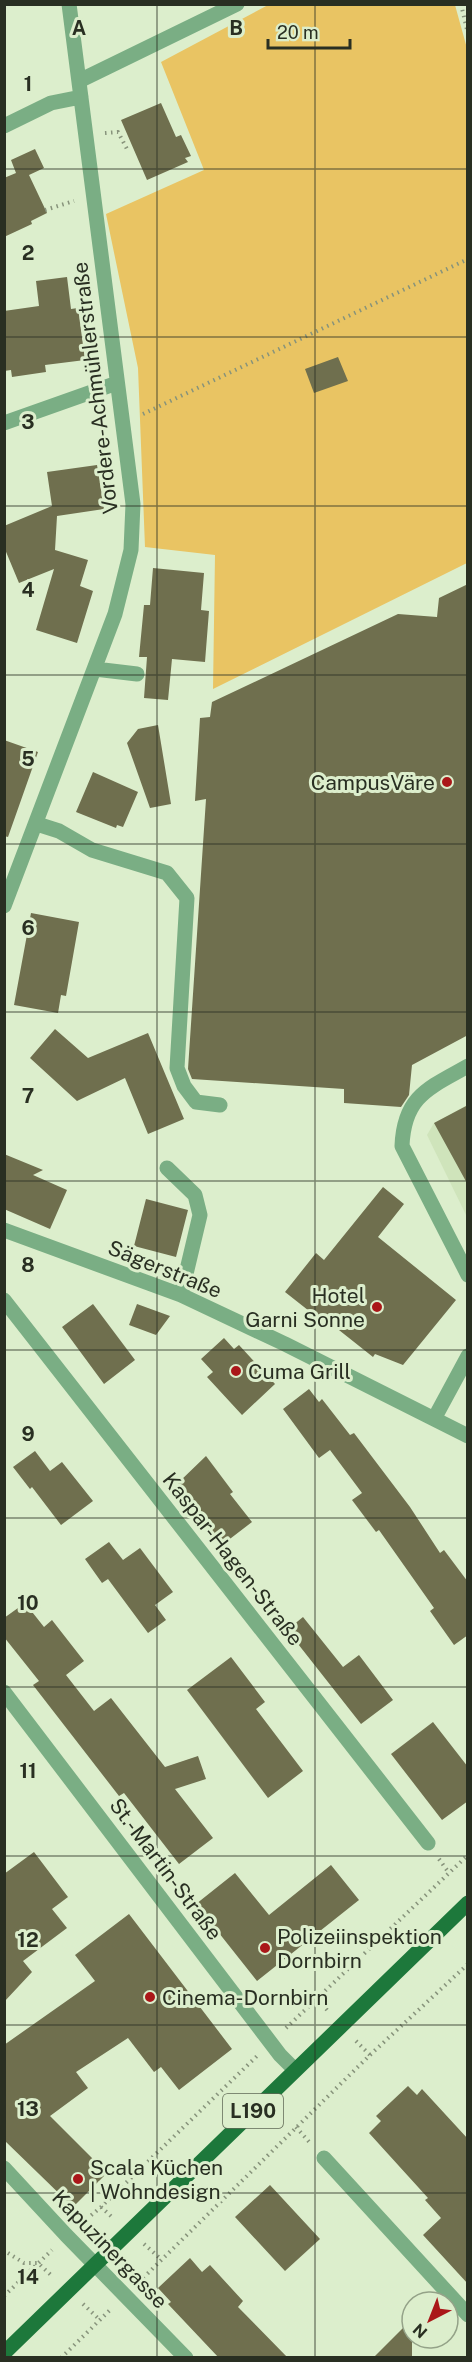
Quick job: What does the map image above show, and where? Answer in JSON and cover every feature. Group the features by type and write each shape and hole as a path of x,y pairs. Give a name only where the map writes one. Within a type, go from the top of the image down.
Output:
{"main road":[{"name":"L190","path":"4,2353 468,1903"}],"street":[{"name":"Vordere-Achmühlerstraße","path":"4,906 95,669 114,614 131,550 133,504 69,4"},
{"path":"4,126 80,89 237,4"},
{"path":"4,423 117,382"},
{"path":"95,669 137,674"},
{"path":"37,824 59,831 92,850 167,873 187,898 177,1068 184,1086 196,1102 220,1105"},
{"path":"468,1066 423,1092 404,1124 402,1146 468,1275"},
{"path":"167,1168 195,1195 200,1215 181,1295"},
{"name":"Sägerstraße","path":"4,1230 181,1295 285,1344 468,1436"},
{"name":"Kaspar-Hagen-Straße","path":"4,1300 428,1843"},
{"path":"434,1419 468,1356"},
{"name":"St.-Martin-Straße","path":"4,1692 271,2042 295,2070"},
{"path":"324,2157 468,2315"},
{"name":"Kapuzinergasse","path":"4,2168 186,2358"}],"path":[{"path":"461,4 468,34"},
{"path":"97,134 118,132 127,149"},
{"path":"45,210 77,200"},
{"path":"137,417 468,259"},
{"path":"4,2296 66,2235 101,2207 468,1855"},
{"path":"61,2358 362,2063 468,1964"},
{"path":"8,2253 24,2263 38,2263"}],"shaded area":[{"path":"268,5 455,5 468,52 467,563 213,689 215,555 145,547 138,368 106,214 204,170 161,62"},
{"path":"467,1105 467,1217 427,1135 434,1123"}],"building":[{"path":"161,103 176,137 181,135 191,156 185,158 188,162 147,180 121,120"},
{"path":"35,149 44,168 29,175 47,213 31,221 32,224 4,237 4,178 16,173 11,160"},
{"path":"67,277 71,309 78,308 85,360 45,365 46,372 12,377 11,370 4,371 4,311 39,306 36,281"},
{"path":"338,357 348,381 314,393 305,369"},
{"path":"97,465 104,509 57,516 55,550 88,560 80,586 93,591 77,643 36,630 54,569 19,583 4,547 4,526 52,506 47,472"},
{"path":"153,568 204,573 201,610 209,611 205,662 172,659 168,700 144,698 147,657 139,657 144,605 150,605"},
{"path":"468,584 468,1035 412,1065 409,1095 401,1107 344,1103 344,1089 192,1079 188,1069 206,799 195,801 200,718 210,717 212,702 398,614 437,617 439,598"},
{"path":"158,725 171,804 150,808 127,743 138,729"},
{"path":"4,740 38,752 8,837 4,836"},
{"path":"93,772 138,792 123,827 117,825 116,828 76,812"},
{"path":"31,913 79,922 66,996 61,995 58,1013 14,1005"},
{"path":"55,1029 88,1058 148,1033 184,1119 148,1134 125,1078 77,1101 30,1058"},
{"path":"468,1105 468,1185 434,1123"},
{"path":"4,1154 43,1170 33,1175 67,1190 50,1229 4,1209"},
{"name":"Hotel Garni Sonne","path":"383,1187 404,1204 378,1237 456,1300 403,1365 375,1354 373,1357 320,1315 318,1318 285,1292 316,1253 324,1260"},
{"path":"146,1199 188,1210 176,1257 134,1246"},
{"path":"93,1304 135,1360 104,1384 62,1327"},
{"path":"137,1304 170,1316 156,1335 129,1325"},
{"path":"224,1338 234,1349 239,1345 275,1384 242,1415 207,1377 213,1372 201,1359"},
{"path":"309,1389 319,1402 322,1399 350,1435 354,1433 410,1507 440,1553 444,1550 468,1582 468,1635 454,1645 430,1611 434,1608 379,1530 376,1532 352,1500 362,1493 330,1450 319,1458 283,1409"},
{"path":"35,1451 50,1471 62,1462 93,1501 61,1525 32,1487 30,1489 13,1467"},
{"path":"206,1456 233,1492 230,1494 252,1522 222,1545 178,1483"},
{"path":"109,1542 123,1560 140,1548 173,1592 155,1605 166,1620 148,1633 108,1579 102,1583 85,1559"},
{"path":"25,1603 44,1627 52,1620 84,1661 66,1675 94,1711 111,1698 165,1767 198,1756 206,1779 175,1789 213,1838 179,1864 124,1793 119,1796 33,1685 39,1681 4,1637 4,1618"},
{"path":"303,1617 343,1667 359,1655 393,1700 361,1724 287,1630"},
{"path":"231,1657 265,1702 256,1709 303,1771 268,1798 187,1690"},
{"path":"433,1722 468,1767 468,1801 442,1820 391,1754"},
{"path":"34,1852 68,1897 52,1909 67,1928 23,1961 32,1972 4,2002 4,1874"},
{"name":"Polizeiinspektion Dornbirn","path":"331,1865 359,1900 257,1981 196,1904 235,1873 269,1915"},
{"path":"129,1914 232,2049 179,2090 161,2067 154,2072 128,2038 76,2072 88,2088 50,2116 107,2173 73,2207 4,2140 4,2045 95,1981 75,1955"},
{"path":"408,2086 417,2095 422,2089 468,2139 468,2284 423,2235 441,2218 425,2200 428,2198 369,2133 381,2121 376,2116"},
{"path":"270,2185 320,2239 285,2271 235,2217"},
{"path":"190,2258 202,2272 210,2265 243,2301 238,2307 288,2358 219,2358 168,2304 171,2302 158,2288"},
{"path":"400,2331 400,2350 412,2350 412,2358 373,2358"}],"place":[{"name":"CampusVäre","path":"447,782"},
{"name":"Hotel Garni Sonne","path":"377,1307"},
{"name":"Cuma Grill","path":"236,1371"},
{"name":"Polizeiinspektion Dornbirn","path":"265,1948"},
{"name":"Cinema-Dornbirn","path":"150,1997"},
{"name":"Scala Küchen | Wohndesign","path":"78,2179"}]}
